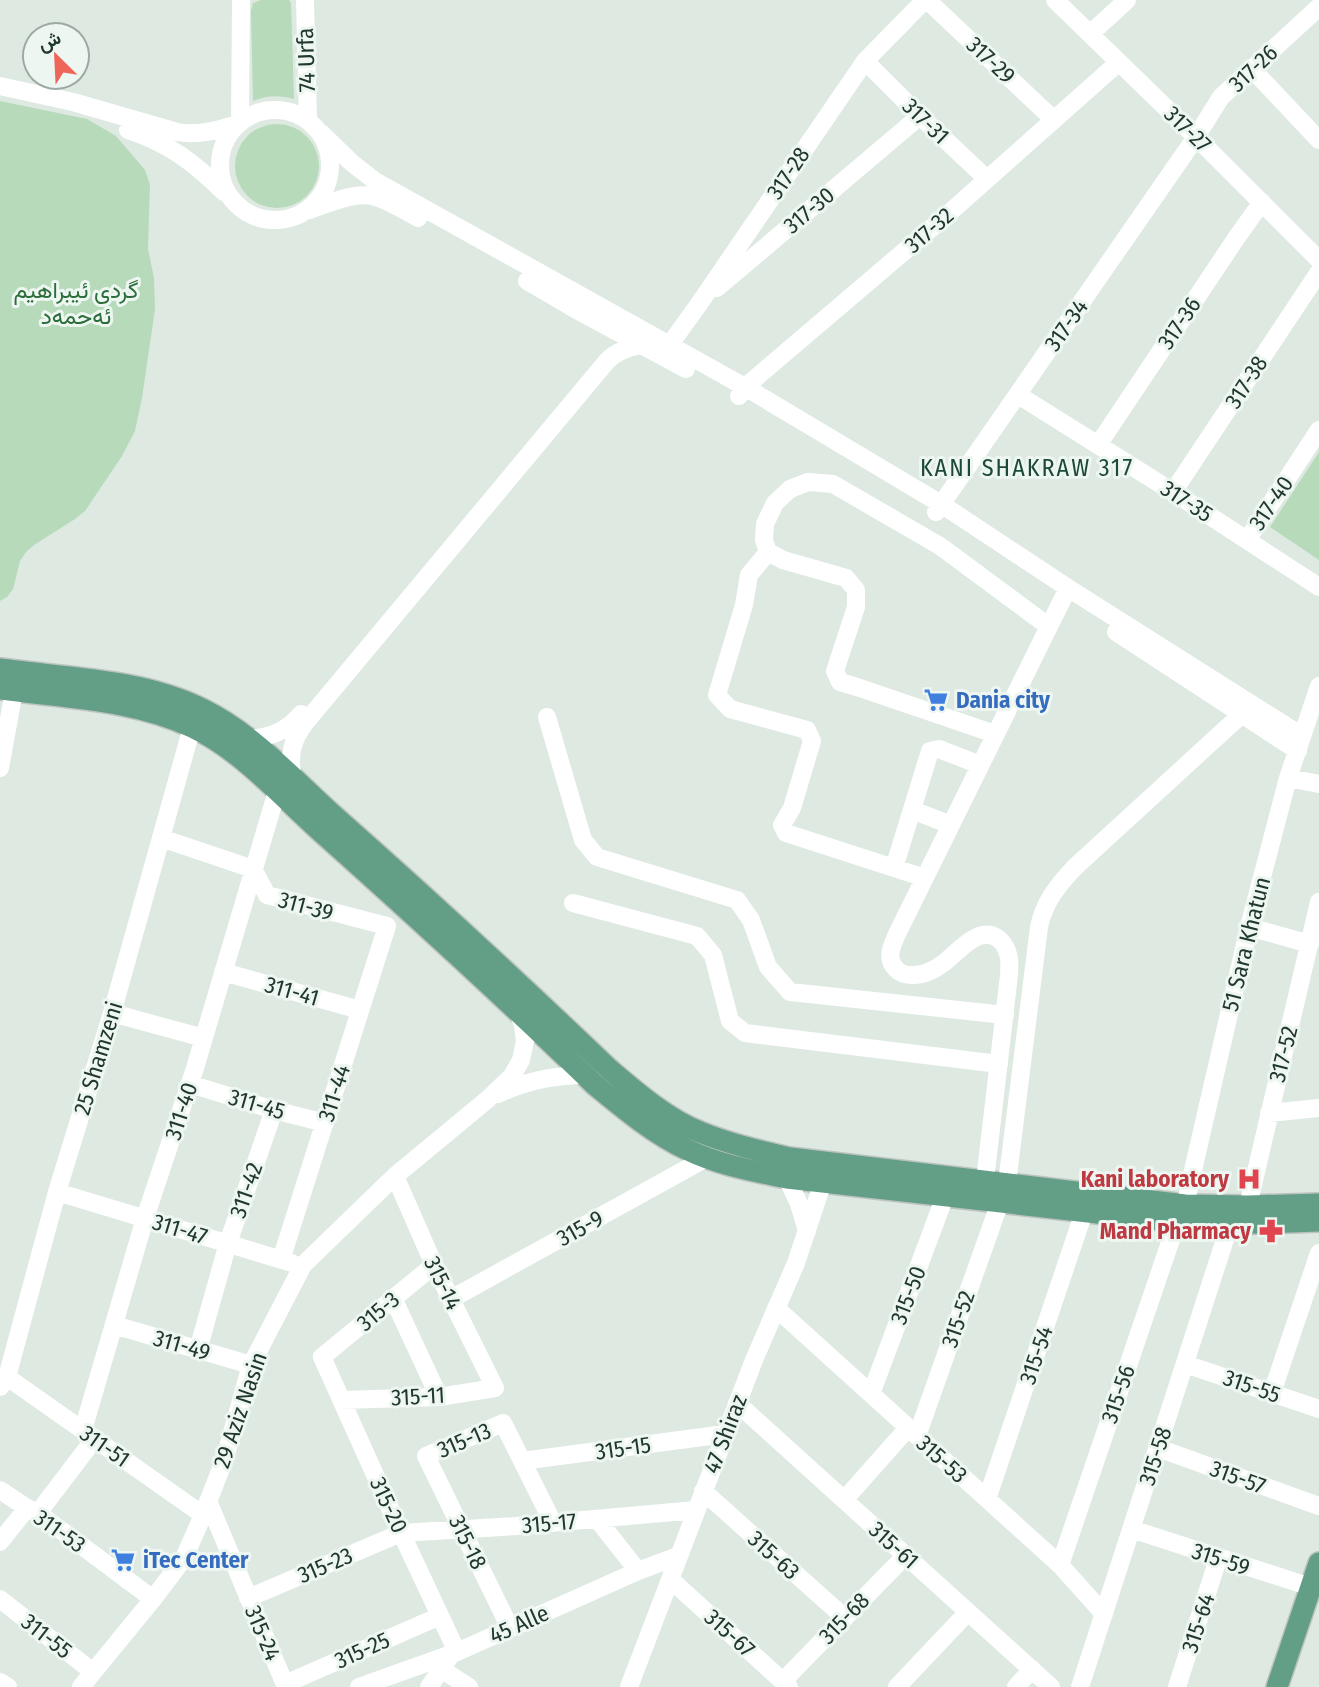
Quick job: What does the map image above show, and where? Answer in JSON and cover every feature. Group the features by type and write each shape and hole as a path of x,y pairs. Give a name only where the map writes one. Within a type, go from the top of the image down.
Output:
{"main road":[{"path":"0,669 142,688 201,708 229,724 249,739 285,784 407,894 639,1095 697,1131 759,1151 891,1179 945,1196 1003,1192 1181,1213 1230,1224 1319,1221"},
{"path":"5,686 116,704 162,715 217,741 285,784"},
{"path":"407,894 518,1011 627,1111 688,1150 726,1164 787,1178 823,1182 891,1179 985,1181 1003,1192 1084,1212 1181,1213 1248,1206 1319,1204"},
{"path":"1277,1687 1319,1563"}],"street":[{"path":"231,199 220,174 221,155 228,137 240,123 241,0"},
{"name":"74 Urfa","path":"304,0 314,127"},
{"name":"317-28","path":"665,350 865,61 926,0"},
{"name":"317-29","path":"926,0 1054,120"},
{"name":"317-27","path":"1055,0 1319,260"},
{"path":"1090,34 1127,0"},
{"name":"317-26","path":"1196,137 1221,97 1319,7"},
{"name":"317-31","path":"865,61 987,179"},
{"name":"317-32","path":"742,392 1119,62"},
{"path":"1251,68 1319,140"},
{"path":"0,86 73,102 191,134 240,123 256,114 273,110 292,112 314,127 375,181 742,392 938,509 1300,743"},
{"path":"0,96 71,112 155,140 194,164 245,212 271,221 289,219 306,211 355,197 377,198 428,223 642,345 665,350"},
{"name":"317-30","path":"699,304 920,116"},
{"path":"306,211 319,199 330,175 328,149 314,127"},
{"name":"317-34","path":"938,509 1196,137"},
{"name":"317-36","path":"1098,444 1262,202"},
{"name":"317-38","path":"1174,492 1319,272"},
{"path":"249,739 281,732 300,716 595,364 603,353 605,344 602,331 594,319"},
{"name":"311-40","path":"89,1434 114,1325 145,1219 190,1084 253,869 285,784 291,748 298,732 607,361 623,350 642,345"},
{"name":"317-35","path":"1018,395 1174,492 1319,587"},
{"name":"317-40","path":"1247,540 1319,430"},
{"path":"995,734 840,682 835,671 856,607 856,590 846,578 783,560 768,552 764,540 765,524 775,503 790,489 808,482 834,484 940,546 1048,626"},
{"path":"768,552 749,575 744,605 717,695 730,709 807,730 812,741 792,808 782,825 786,833 925,878"},
{"path":"985,1181 1010,958 997,938 985,935 976,938 940,966 917,975 902,974 891,962 890,954 1066,592"},
{"path":"1066,592 1242,714 1300,743"},
{"path":"0,768 5,686"},
{"name":"51 Sara Khatun","path":"1181,1213 1249,927 1288,778 1319,687"},
{"name":"315-52","path":"913,1432 1003,1192 1039,927 1045,907 1060,884 1076,867 1242,714"},
{"path":"547,716 583,840 597,857 737,900 751,920 768,968 790,992 1005,1015"},
{"name":"25 Shamzeni","path":"4,1382 192,727"},
{"path":"894,868 930,751 939,749 980,765"},
{"path":"1288,778 1319,784"},
{"path":"912,810 951,825"},
{"name":"311-39","path":"161,838 253,869 267,895 387,926"},
{"name":"317-52","path":"1248,1206 1319,902"},
{"path":"573,903 697,936 713,956 730,1021 745,1033 999,1065"},
{"name":"311-44","path":"281,1260 387,926"},
{"path":"1249,927 1310,944"},
{"name":"311-41","path":"223,972 360,1010"},
{"name":"29 Aziz Nasin","path":"81,1687 184,1558 225,1458 251,1365 303,1265 395,1176 512,1076 524,1051 524,1032 518,1011"},
{"path":"112,1013 204,1038"},
{"name":"29 Aziz Nasin","path":"488,1099 529,1082 557,1076 586,1075"},
{"name":"311-45","path":"190,1084 325,1123"},
{"path":"1269,1112 1319,1108"},
{"name":"311-42","path":"198,1350 228,1243 274,1110"},
{"name":"315-9","path":"452,1299 708,1157"},
{"name":"315-14","path":"395,1176 434,1265 495,1388"},
{"path":"787,1178 807,1231"},
{"name":"47 Shiraz","path":"629,1687 737,1403 796,1264 823,1182"},
{"name":"311-47","path":"57,1192 303,1265"},
{"name":"315-50","path":"871,1394 945,1196"},
{"name":"315-54","path":"987,1499 1084,1212"},
{"name":"315-56","path":"1060,1566 1181,1213"},
{"name":"315-58","path":"1080,1687 1230,1224"},
{"path":"1272,1393 1319,1253"},
{"name":"315-3","path":"322,1357 434,1265"},
{"path":"393,1298 439,1397"},
{"name":"315-53","path":"776,1308 1060,1566 1104,1614"},
{"name":"311-49","path":"114,1325 251,1365"},
{"name":"315-20","path":"322,1357 440,1616 450,1659"},
{"name":"315-55","path":"1185,1364 1319,1409"},
{"name":"311-51","path":"4,1382 206,1508"},
{"name":"315-11","path":"341,1399 439,1397 495,1388"},
{"name":"315-61","path":"737,1403 1051,1687"},
{"name":"315-13","path":"426,1456 503,1423 522,1461"},
{"path":"844,1500 913,1432"},
{"path":"0,1542 32,1510 89,1434"},
{"name":"315-15","path":"522,1461 725,1434"},
{"name":"315-57","path":"1157,1448 1319,1506"},
{"name":"315-18","path":"426,1456 510,1628"},
{"path":"522,1461 553,1523"},
{"name":"311-53","path":"0,1490 32,1510 153,1600"},
{"name":"315-63","path":"703,1491 845,1618"},
{"name":"315-24","path":"206,1508 285,1686"},
{"name":"315-17","path":"401,1533 696,1510"},
{"path":"597,1519 638,1571"},
{"name":"315-59","path":"1131,1529 1311,1587"},
{"name":"315-23","path":"248,1598 401,1533"},
{"name":"315-68","path":"786,1684 905,1555"},
{"name":"45 Alle","path":"359,1687 450,1659 510,1628 678,1556"},
{"name":"315-64","path":"1177,1687 1218,1559"},
{"name":"315-67","path":"670,1579 786,1684"},
{"name":"311-55","path":"0,1599 93,1672"},
{"path":"897,1687 968,1612"},
{"name":"315-25","path":"285,1686 440,1616"},
{"path":"429,1687 450,1659 469,1687"},
{"path":"1016,1687 1032,1669"},
{"path":"0,1682 8,1687"}],"green space":[{"path":"261,0 289,0 291,3 294,99 273,96 253,101 251,11 253,3"},
{"name":"گردی ئیبراھیم ئەحمەد","path":"0,101 87,119 116,136 145,170 150,185 148,249 154,278 155,309 135,431 122,456 85,511 26,552 20,561 13,589 0,601"},
{"path":"277,124 300,131 312,143 319,166 312,189 300,201 277,208 254,201 242,189 235,166 242,143 254,131"},
{"path":"1319,452 1319,560 1270,527"}],"place":[{"name":"Dania city","path":"936,700"},
{"name":"Kani laboratory","path":"1249,1179"},
{"name":"Mand Pharmacy","path":"1271,1231"},
{"name":"iTec Center","path":"123,1560"}],"district":[{"name":"KANI SHAKRAW 317","path":"1027,468"}]}
